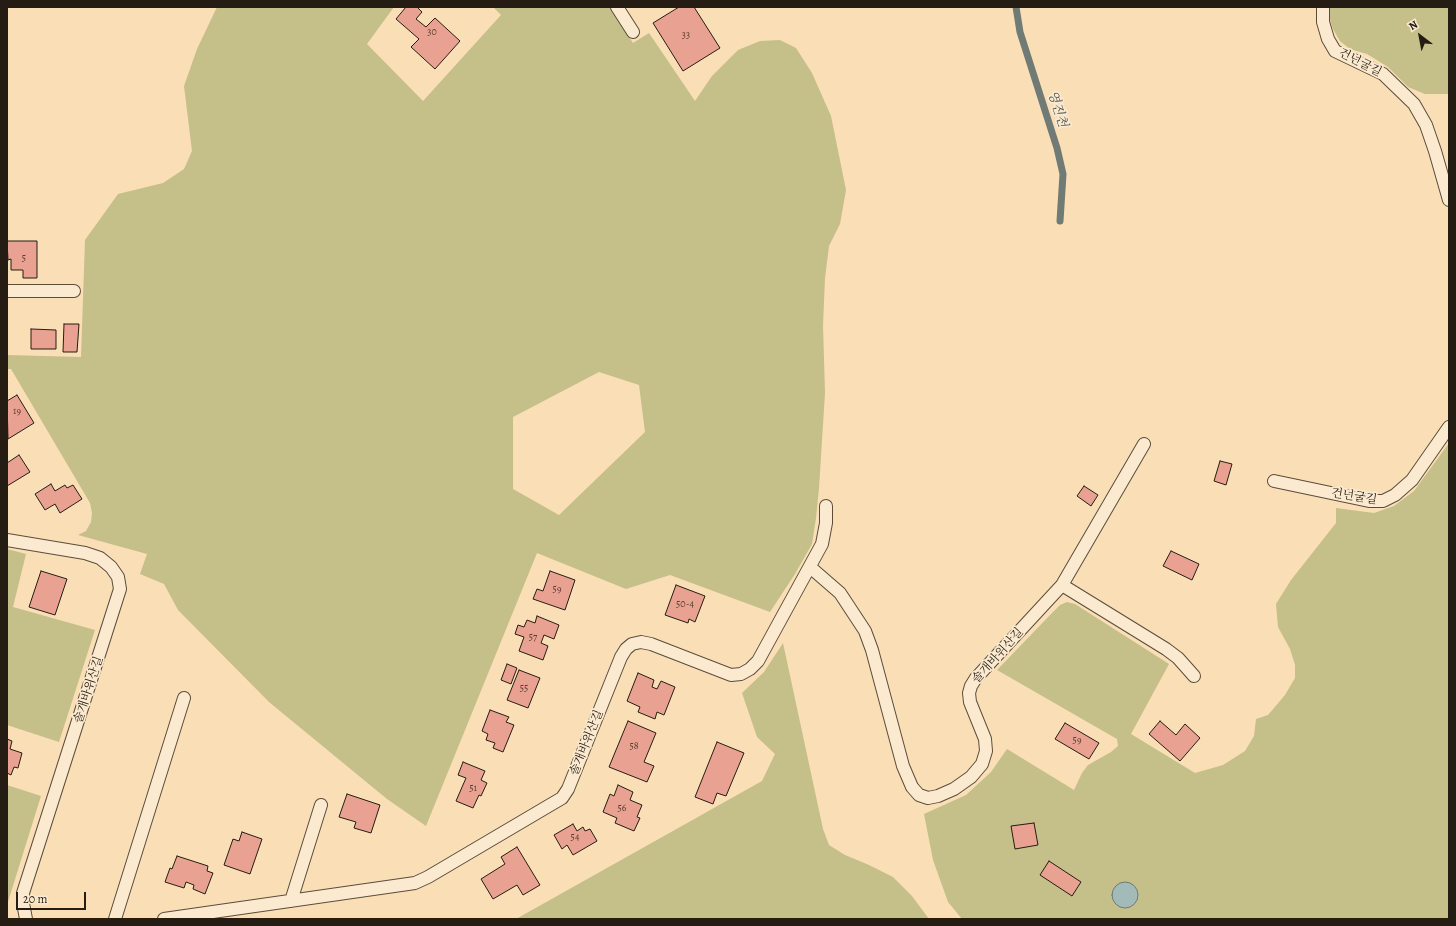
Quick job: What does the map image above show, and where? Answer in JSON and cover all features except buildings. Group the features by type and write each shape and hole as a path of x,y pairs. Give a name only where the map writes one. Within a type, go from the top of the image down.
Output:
{"lane":[{"path":"618,7 633,32"},
{"name":"건넌굴길","path":"1323,7 1323,22 1328,40 1335,51 1383,74 1414,104 1426,125 1433,144 1449,200"},
{"path":"7,291 74,291"},
{"name":"건넌굴길","path":"1274,481 1368,501 1383,501 1396,495 1412,480 1449,428"},
{"name":"솔개바위산길","path":"810,567 840,593 864,630 872,650 903,766 912,787 919,795 928,798 938,796 954,789 971,776 982,764 986,751 985,739 970,702 969,693 971,686 976,678 1062,585 1144,444"},
{"name":"솔개바위산길","path":"164,919 415,883 428,877 562,798 568,789 626,649 632,644 641,642 651,644 721,673 731,675 741,674 750,669 768,646 822,544 825,534 826,506"},
{"name":"솔개바위산길","path":"7,540 85,553 100,558 111,567 118,577 120,590 23,893 26,919"},
{"path":"1062,585 1166,649 1178,658 1194,676"},
{"path":"115,919 184,698"},
{"path":"291,901 321,805"}],"shaded area":[{"path":"217,7 394,7 367,44 423,101 501,15 493,7 610,7 633,43 649,33 695,101 712,76 738,50 760,41 780,40 796,48 812,73 831,116 846,190 840,224 829,246 825,278 823,325 825,393 816,518 812,544 795,574 770,612 670,575 626,589 537,553 426,826 387,799 269,702 178,610 164,584 140,574 147,554 78,535 86,531 91,522 92,513 90,503 11,369 7,369 7,355 81,357 85,240 118,194 163,183 184,169 192,151 184,86 197,49","holes":["599,372 639,385 645,432 559,515 513,489 513,417"]},
{"path":"1330,7 1449,7 1449,94 1425,94 1408,87 1388,67 1367,54 1350,49 1340,41 1333,29 1329,17"},
{"path":"1449,443 1449,919 962,919 948,902 933,860 924,814 966,795 991,772 1007,749 1074,790 1082,773 1088,765 1111,752 1118,746 1117,739 997,670 1060,605 1067,602 1075,604 1169,664 1131,734 1195,773 1223,765 1245,751 1254,736 1256,719 1268,715 1285,695 1295,678 1295,665 1290,649 1278,627 1276,604 1291,580 1336,523 1336,508 1374,513 1394,506 1414,491"},
{"path":"7,549 26,554 13,607 95,630 59,742 7,725"},
{"path":"783,643 823,829 829,845 845,855 893,877 912,896 929,919 516,919 762,781 775,754 757,737 742,693 764,672"},
{"path":"7,785 41,796 7,905"}],"water":[{"path":"1125,882 1134,886 1138,895 1134,904 1125,908 1116,904 1112,895 1116,886"}],"waterway":[{"name":"영진천","path":"1016,7 1020,32 1057,148 1063,174 1060,221"}]}
